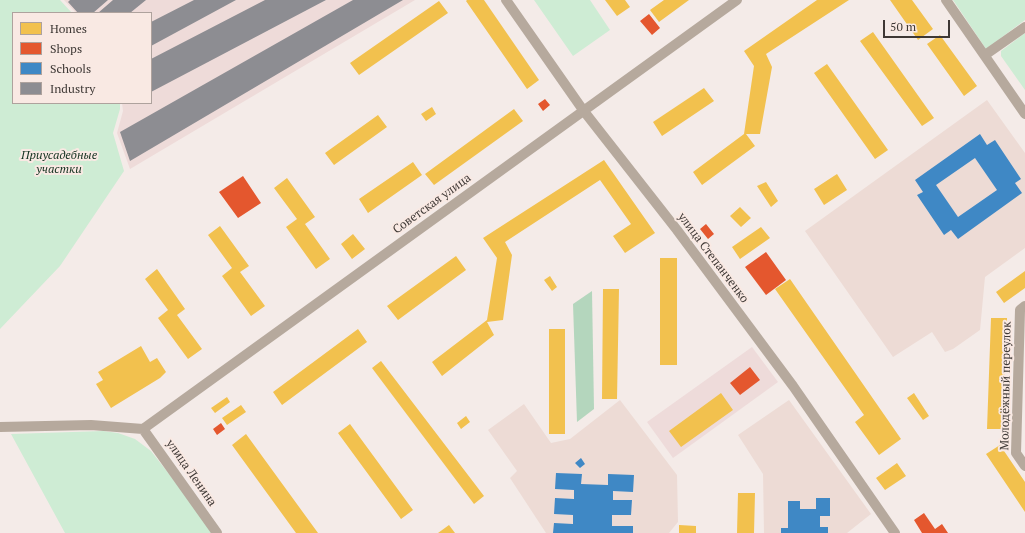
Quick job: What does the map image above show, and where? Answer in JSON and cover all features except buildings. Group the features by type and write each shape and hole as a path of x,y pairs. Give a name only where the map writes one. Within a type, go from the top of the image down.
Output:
{"street":[{"name":"улица Степанченко","path":"506,0 583,110 677,230 793,386 895,533"},
{"name":"Советская улица","path":"143,429 737,0"},
{"path":"946,0 1025,114"},
{"path":"985,55 1025,27"},
{"name":"Молодёжный переулок","path":"1025,306 1020,310 1016,453 1025,466"},
{"path":"0,427 91,425 143,429"},
{"name":"улица Ленина","path":"143,429 217,533"}],"shaded area":[{"path":"64,0 415,0 130,169 117,133 123,111 122,104 152,104 152,12 75,12"},
{"path":"987,100 1025,153 1025,248 985,277 980,330 953,349 945,352 932,332 893,357 805,231"},
{"path":"752,347 778,382 673,458 647,422"},
{"path":"620,400 677,475 678,522 669,533 546,533 510,478 517,471 488,430 524,404 551,443 570,439"},
{"path":"789,400 871,514 847,533 764,533 763,474 738,435"}],"green space":[{"name":"Приусадебные участки","path":"0,0 60,0 71,12 12,12 12,104 120,104 113,133 124,171 60,266 0,329"},
{"path":"534,0 590,0 610,30 573,56"},
{"path":"953,0 1025,0 1025,20 986,49"},
{"path":"1025,33 1025,90 1001,56 1001,51"},
{"path":"592,291 594,409 577,422 573,304"},
{"path":"103,431 118,433 135,439 151,451 215,533 65,533 11,434"}]}
